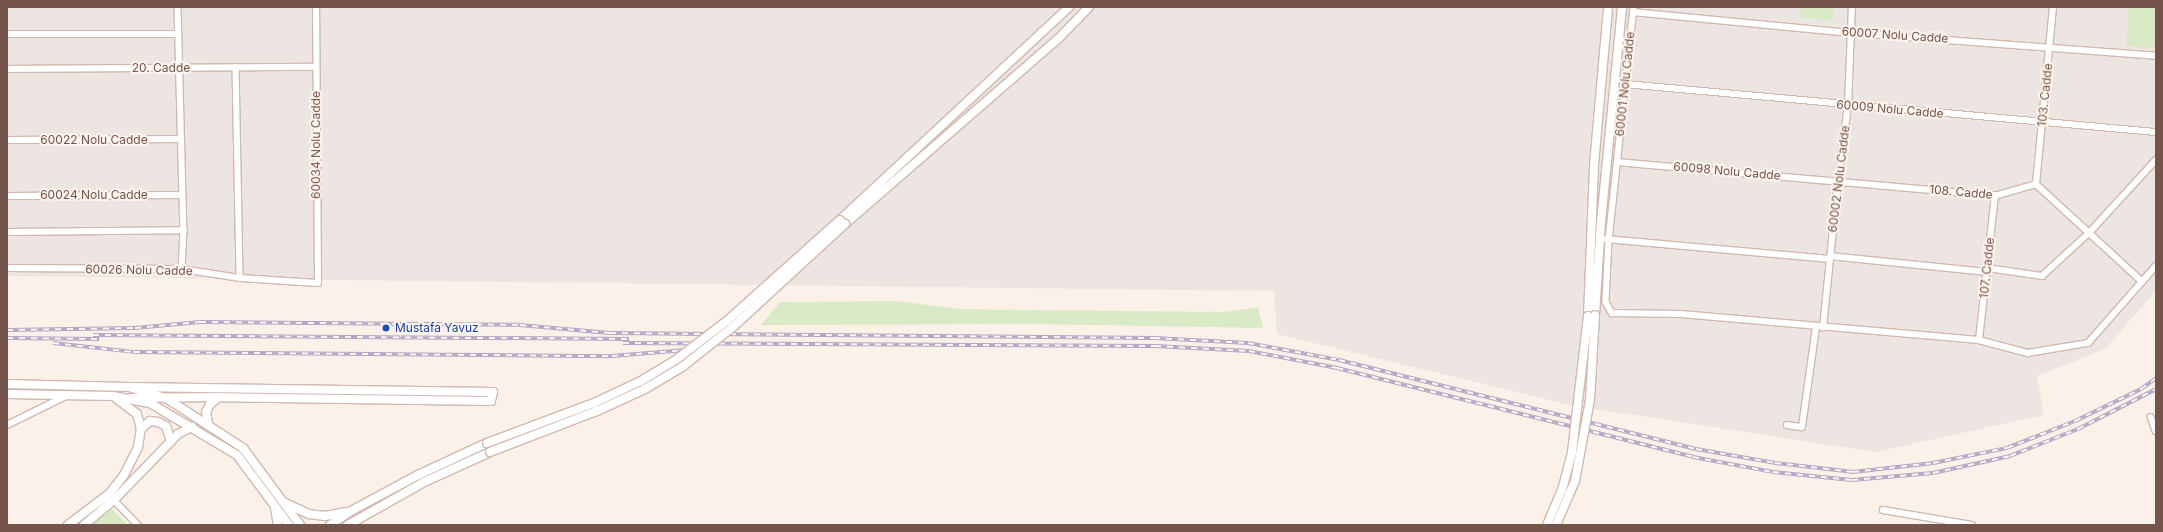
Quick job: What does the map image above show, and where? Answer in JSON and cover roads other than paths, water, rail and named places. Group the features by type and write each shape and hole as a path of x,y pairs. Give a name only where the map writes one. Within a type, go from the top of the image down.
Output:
{"street":[{"path":"178,7 178,68 184,230 182,269"},
{"name":"60034 Nolu Cadde","path":"316,7 315,67 318,282"},
{"path":"351,523 424,482 490,452 597,411 645,389 682,367 734,326 1069,7"},
{"path":"330,525 349,512 418,475 487,443 594,403 641,381 677,359 728,320 1058,39 1089,7"},
{"path":"1556,525 1575,481 1590,400 1594,165 1608,7"},
{"path":"1547,525 1562,490 1572,452 1600,238 1622,7"},
{"name":"60002 Nolu Cadde","path":"1823,328 1838,181 1848,106 1853,33 1852,7"},
{"name":"103. Cadde","path":"2036,184 2053,7"},
{"name":"60007 Nolu Cadde","path":"1634,10 1853,33 2156,56"},
{"name":"60001 Nolu Cadde","path":"1634,10 1616,162 1609,240 1606,302 1612,313 1681,314 1816,327"},
{"path":"7,34 178,34"},
{"name":"20. Cadde","path":"7,69 315,67"},
{"path":"236,68 240,278"},
{"name":"60009 Nolu Cadde","path":"1625,84 1848,106 2156,132"},
{"name":"60022 Nolu Cadde","path":"7,140 180,139"},
{"path":"1600,238 1609,240 1988,270 2042,276 2089,233 2156,160"},
{"name":"60098 Nolu Cadde","path":"1616,162 1838,181"},
{"name":"108. Cadde","path":"1838,181 1995,196 2036,184"},
{"path":"2036,184 2142,281"},
{"name":"60024 Nolu Cadde","path":"7,196 182,195"},
{"name":"107. Cadde","path":"1979,340 1988,270 1995,196"},
{"path":"7,232 184,230"},
{"path":"1787,425 1802,427 1816,327 1979,340 2028,354 2088,343 2156,266"},
{"name":"60026 Nolu Cadde","path":"7,268 182,269 240,278 318,282"},
{"path":"7,384 493,392 491,401 219,397 131,398"},
{"path":"130,386 166,398 208,423 243,448 300,525"},
{"path":"7,394 113,396 150,402 237,455 289,525"},
{"path":"7,425 61,400 70,394"},
{"path":"68,525 110,493 124,475 138,447 141,429 137,414 128,404 113,396"},
{"path":"208,423 206,412 210,404 219,397"},
{"path":"2151,417 2156,431"},
{"path":"141,429 150,422 158,422 166,426 171,441"},
{"path":"84,525 114,500 171,441 192,427"},
{"path":"114,500 138,525"},
{"path":"283,501 309,514 325,516 349,512"},
{"path":"275,505 278,525"},
{"path":"1883,510 1972,525"}],"railway":[{"path":"7,330 135,328 200,322 520,325 610,333 1154,338 1248,343 1339,360 1696,449 1775,463 1853,472 1933,463 2007,448 2075,421 2141,389 2156,378"},
{"path":"93,335 629,339"},
{"path":"7,338 99,339"},
{"path":"53,343 134,352 612,356 698,349"},
{"path":"623,343 1155,346 1249,351 1337,368 1693,457 1773,472 1852,480 1933,473 2010,456 2078,429 2156,389"}],"place":[{"name":"Mustafa Yavuz","path":"386,328"}]}
